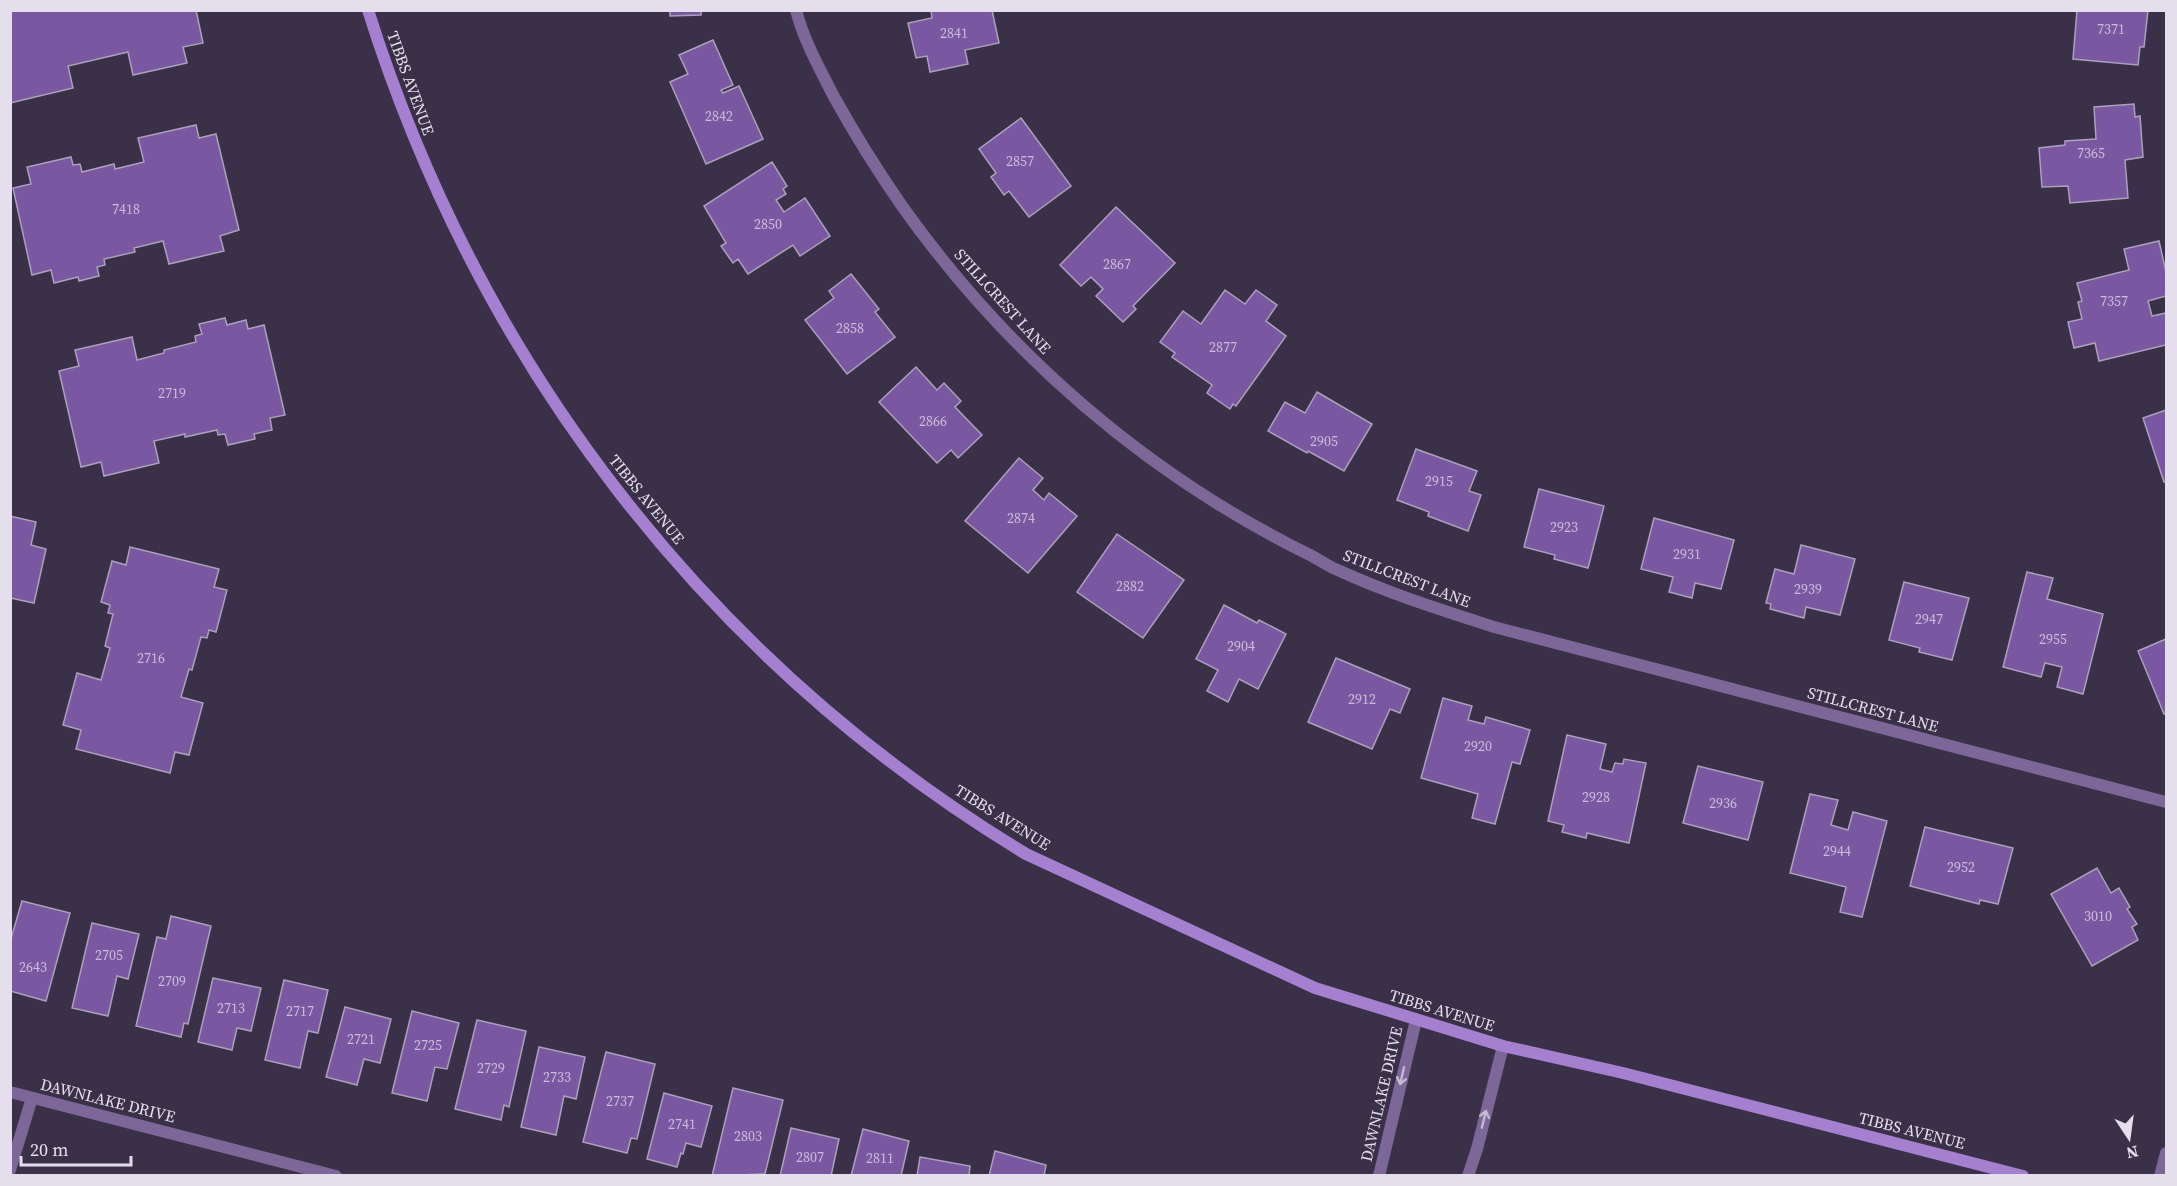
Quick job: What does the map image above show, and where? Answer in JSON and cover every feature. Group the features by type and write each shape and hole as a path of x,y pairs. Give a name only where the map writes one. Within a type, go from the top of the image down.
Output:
{"street":[{"name":"TIBBS AVENUE","path":"368,10 407,123 452,225 491,300 563,418 656,540 717,607 762,653 832,716 906,774 986,830 1026,854 1315,988 1503,1046 1623,1073 2023,1176"},
{"name":"STILLCREST LANE","path":"796,10 808,46 820,70 844,116 879,172 915,225 983,308 1044,370 1126,441 1195,490 1269,535 1337,570 1389,592 1494,627 2166,802"},
{"name":"DAWNLAKE DRIVE","path":"1379,1176 1416,1020"},
{"path":"1468,1176 1503,1046"},
{"name":"DAWNLAKE DRIVE","path":"10,1092 336,1176"},
{"path":"10,1170 32,1098"},
{"path":"2160,1176 2166,1153"}],"building":[{"path":"10,10 196,10 203,43 183,47 187,63 133,75 128,52 68,66 73,88 10,103"},
{"path":"670,10 701,10 701,15 670,16"},
{"path":"931,10 992,10 999,43 965,50 968,64 930,72 927,56 916,58 908,23 932,18"},
{"path":"2077,10 2148,10 2144,47 2140,47 2138,65 2073,59"},
{"path":"713,40 733,85 721,90 723,93 739,86 763,139 706,164 670,82 688,74 679,55"},
{"path":"2134,104 2135,117 2140,116 2143,157 2125,160 2128,198 2070,203 2068,186 2042,187 2039,148 2065,145 2065,141 2096,139 2094,107"},
{"path":"1021,118 1071,186 1029,217 1009,191 1004,195 991,177 996,173 979,149"},
{"path":"196,125 199,138 216,134 239,230 220,236 224,251 169,264 163,241 134,248 135,252 104,259 105,265 97,267 99,276 79,281 78,277 54,283 51,270 32,275 13,188 31,184 27,167 71,157 73,165 80,164 82,172 114,164 115,169 144,162 138,138"},
{"path":"772,162 787,186 783,189 786,194 776,200 784,212 805,198 830,236 800,256 793,245 748,274 738,259 733,263 721,246 726,243 704,206"},
{"path":"1116,207 1175,263 1133,306 1136,309 1123,322 1096,296 1103,289 1091,277 1081,286 1060,265"},
{"path":"2159,241 2166,272 2166,296 2148,301 2152,316 2166,313 2166,345 2099,361 2095,343 2074,348 2068,322 2082,319 2078,302 2082,301 2077,283 2129,270 2124,249"},
{"path":"851,274 879,309 875,312 895,337 847,374 805,320 834,298 829,291"},
{"path":"1225,290 1245,304 1256,290 1277,305 1266,321 1286,336 1236,406 1233,404 1230,409 1207,393 1212,385 1172,357 1175,353 1160,342 1183,311 1201,324"},
{"path":"225,318 227,325 246,320 248,329 264,325 285,415 270,418 272,430 254,434 255,439 228,445 225,434 218,435 217,430 154,441 159,463 104,476 101,462 81,467 59,371 79,366 75,350 132,337 137,360 196,342 195,336 202,334 199,324"},
{"path":"916,367 937,390 944,383 961,401 955,407 982,435 958,458 951,450 937,463 879,402"},
{"path":"1317,392 1372,424 1344,471 1268,431 1285,402 1305,413"},
{"path":"2166,410 2166,482 2164,482 2143,418"},
{"path":"1416,449 1477,471 1469,491 1481,495 1468,531 1428,516 1429,512 1397,500"},
{"path":"1019,458 1043,478 1033,490 1044,500 1049,493 1077,516 1028,573 965,521"},
{"path":"1539,489 1604,506 1588,568 1554,559 1555,555 1524,547"},
{"path":"10,516 36,522 31,545 46,549 34,603 10,598"},
{"path":"1654,518 1734,540 1721,589 1695,583 1692,598 1669,592 1673,577 1641,569"},
{"path":"1117,534 1184,580 1143,638 1077,592"},
{"path":"1801,545 1855,559 1840,615 1806,607 1804,618 1770,609 1771,604 1766,603 1775,569 1794,574"},
{"path":"130,547 219,569 214,587 227,590 216,632 209,630 207,638 201,637 192,670 189,669 181,697 203,703 189,755 175,752 170,773 76,749 81,730 63,725 77,673 101,680 110,648 105,646 113,614 108,613 110,605 101,602 112,561 126,565"},
{"path":"2027,572 2053,578 2047,599 2103,614 2083,694 2057,687 2062,667 2045,663 2041,677 2003,667"},
{"path":"1904,582 1969,598 1952,660 1919,652 1920,648 1889,640"},
{"path":"1224,605 1257,623 1259,620 1286,634 1258,689 1239,679 1228,702 1207,691 1218,670 1196,659"},
{"path":"2166,639 2166,713 2164,714 2138,651"},
{"path":"1336,658 1410,689 1400,713 1390,709 1372,749 1308,722"},
{"path":"1443,698 1472,706 1468,720 1484,724 1486,717 1530,730 1520,764 1512,762 1495,824 1472,818 1478,794 1421,778"},
{"path":"1567,735 1606,744 1600,769 1612,772 1615,763 1623,764 1624,759 1646,763 1629,843 1587,833 1586,838 1562,832 1564,825 1548,821"},
{"path":"1698,766 1763,782 1748,840 1683,823"},
{"path":"1810,794 1838,800 1831,825 1848,830 1853,812 1887,821 1862,917 1840,912 1846,887 1790,873"},
{"path":"1925,827 2013,848 1998,904 1980,900 1979,904 1910,886"},
{"path":"2097,868 2111,893 2119,888 2130,907 2127,909 2137,924 2132,927 2138,940 2092,966 2051,894"},
{"path":"22,901 70,913 46,1001 10,991 10,942"},
{"path":"171,916 211,926 188,1024 184,1023 181,1037 136,1026 157,937 166,939"},
{"path":"92,923 139,934 128,979 117,976 108,1016 72,1008"},
{"path":"213,978 261,988 251,1031 237,1028 232,1050 198,1042"},
{"path":"284,980 328,990 318,1033 308,1031 300,1068 265,1060"},
{"path":"345,1007 391,1019 380,1063 364,1059 357,1085 326,1077"},
{"path":"412,1011 459,1023 447,1069 435,1067 427,1101 392,1093"},
{"path":"477,1020 526,1031 509,1107 504,1105 501,1120 455,1109"},
{"path":"539,1047 585,1057 576,1099 564,1096 556,1135 521,1127"},
{"path":"606,1052 655,1064 637,1139 631,1138 627,1153 583,1142"},
{"path":"733,1088 783,1100 765,1174 712,1176"},
{"path":"664,1093 712,1106 701,1147 686,1143 677,1167 647,1159"},
{"path":"791,1128 839,1139 831,1176 780,1176"},
{"path":"863,1129 909,1141 901,1176 851,1176"},
{"path":"995,1151 1046,1165 1044,1176 989,1176"},
{"path":"920,1157 970,1166 969,1176 917,1176"}]}
